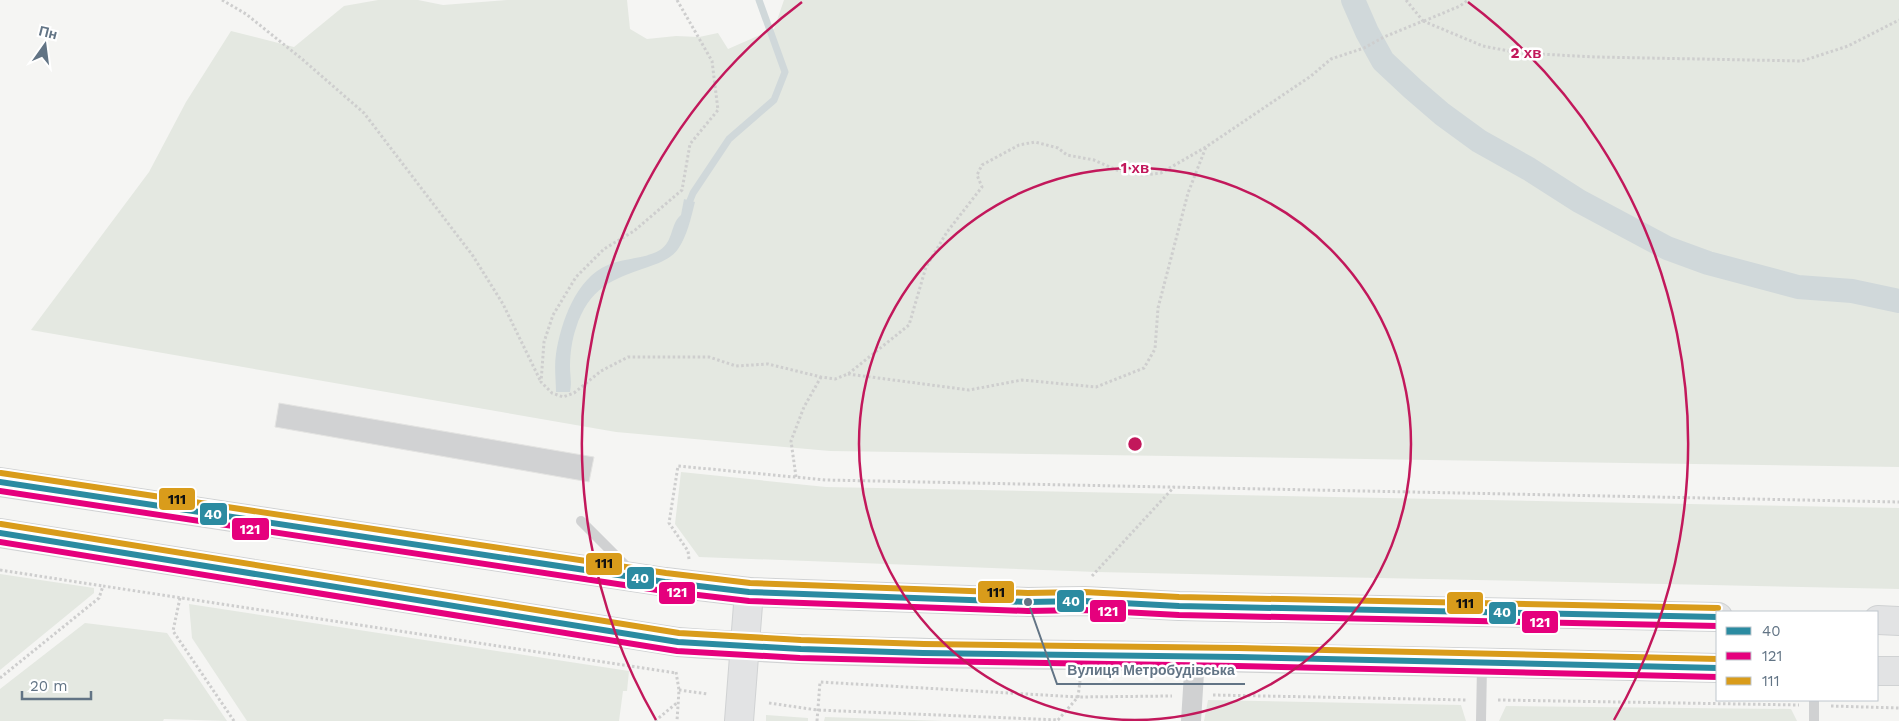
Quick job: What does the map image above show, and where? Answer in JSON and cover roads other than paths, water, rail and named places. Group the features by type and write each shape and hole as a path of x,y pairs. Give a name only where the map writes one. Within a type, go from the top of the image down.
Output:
{"main road":[{"path":"0,482 638,578 749,592 1028,602 1084,601 1179,606 1716,617"},
{"path":"0,533 678,642 744,647 1013,655 1195,656 1716,668"},
{"path":"739,721 749,592"},
{"path":"1879,620 1899,621"},
{"path":"1879,671 1899,671"}],"street":[{"path":"1191,721 1195,656"}],"lane":[{"path":"581,522 638,578"},
{"path":"1481,721 1482,663"},
{"path":"1814,703 1814,721"}],"waterway":[{"path":"687,208 693,193 729,139 774,100 785,72 759,0"},
{"path":"1353,0 1367,32 1383,61 1413,89 1442,114 1479,141 1529,169 1579,201 1667,248 1708,263 1798,287 1852,291 1899,301"}],"place":[{"name":"Вулиця Метробудівська","path":"1028,602"}]}
